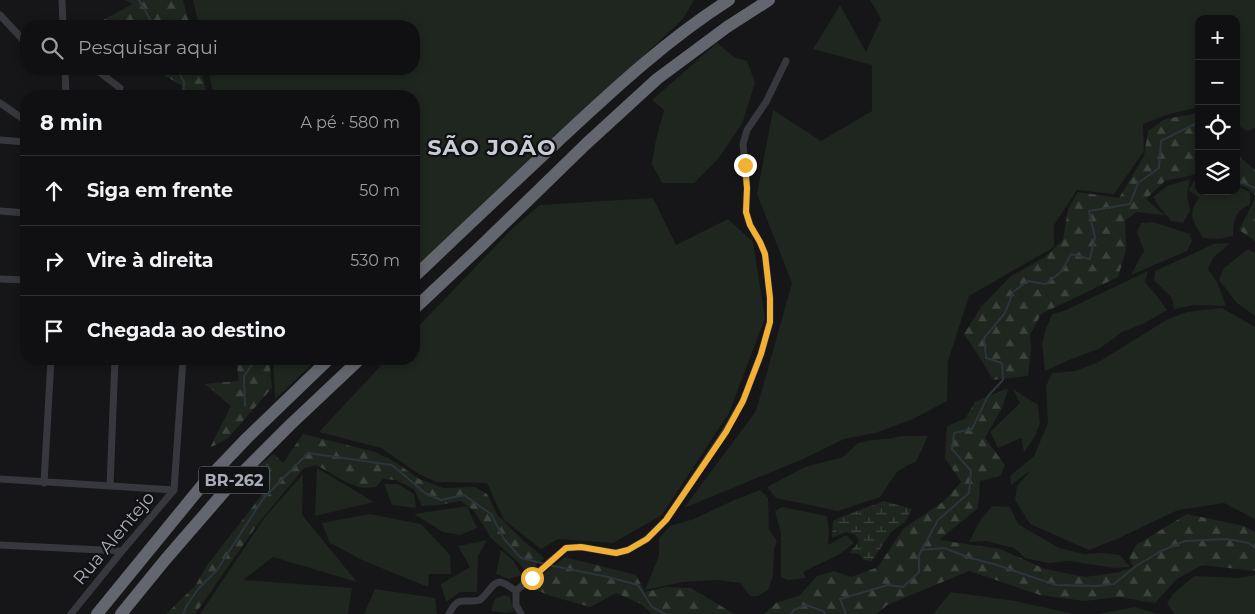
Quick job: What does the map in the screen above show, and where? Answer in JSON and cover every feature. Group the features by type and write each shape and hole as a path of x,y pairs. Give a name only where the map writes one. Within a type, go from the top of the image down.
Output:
{"highway":[{"path":"420,272 642,64 729,0"},
{"path":"420,303 586,144 657,80 727,27 769,0"},
{"name":"BR-262","path":"97,614 204,483 247,438 323,365"},
{"name":"BR-262","path":"121,614 230,485 354,365"}],"street":[{"path":"62,0 63,20"},
{"path":"0,15 20,37"},
{"path":"521,614 516,605 516,591 566,548 581,547 616,553 628,550 647,539 666,520 726,432 743,401 761,354 770,322 770,298 765,254 750,225 746,212 747,188 743,144 747,130 766,102 786,61"},
{"path":"65,75 66,90"},
{"path":"102,75 120,88"},
{"path":"0,103 20,117"},
{"path":"0,140 20,142"},
{"path":"0,211 20,213"},
{"path":"0,279 20,280"},
{"path":"44,483 51,365"},
{"path":"110,486 115,365"},
{"name":"Rua Alentejo","path":"71,614 174,490 183,365"},
{"path":"0,479 174,490"},
{"path":"0,545 122,551"},
{"path":"449,614 456,603 480,600 498,582 503,582 516,591"}],"green space":[{"path":"125,0 183,0 188,20 103,20 133,4"},
{"path":"193,0 694,0 683,19 420,264 420,90 213,90 209,75 420,75 420,20 198,20"},
{"path":"870,0 1255,0 1255,128 1247,131 1240,127 1240,15 1195,15 1195,108 1166,115 1143,124 1144,151 1114,194 1077,190 1054,225 1054,247 969,296 948,361 947,401 913,419 875,433 844,439 803,459 684,508 756,411 792,283 757,194 773,110 821,141 872,111 872,65 813,49 840,5 866,52 881,19"},
{"path":"717,43 734,57 747,61 755,83 742,124 717,160 694,183 662,183 652,164 664,110 652,100"},
{"path":"164,75 202,75 206,90 180,90 184,87"},
{"path":"1195,114 1195,174 1165,181 1146,199 1164,215 1137,212 1125,220 1126,250 1118,277 1041,314 1030,335 1031,349 1028,376 993,380 964,334 981,307 1011,276 1045,257 1063,240 1068,209 1078,192 1119,198 1144,156 1148,131 1165,119"},
{"path":"1240,157 1255,170 1255,195 1240,185"},
{"path":"1190,179 1187,196 1190,211 1183,223 1171,221 1153,197 1167,186"},
{"path":"1195,179 1195,195 1189,190"},
{"path":"1240,188 1250,192 1250,204 1236,217 1233,236 1218,239 1203,238 1192,214 1199,198 1195,195 1240,195"},
{"path":"653,198 676,245 728,219 753,242 765,318 729,413 662,515 613,543 558,539 541,549 504,520 487,483 436,482 419,474 381,448 319,432 381,365 420,365 420,325 512,229 540,205"},
{"path":"1255,199 1255,241 1239,230"},
{"path":"1153,222 1190,234 1192,241 1187,251 1131,275 1144,251 1137,232 1141,223"},
{"path":"1230,243 1213,258 1208,269 1217,282 1226,306 1195,305 1174,309 1172,298 1154,280 1155,271 1214,244"},
{"path":"1248,249 1255,253 1255,316 1237,303 1219,280 1224,268"},
{"path":"1148,271 1145,282 1167,310 1145,323 1122,332 1099,349 1045,371 1042,344 1052,314 1066,310"},
{"path":"1222,308 1255,327 1255,519 1224,503 1178,510 1089,550 1030,524 1015,500 1017,486 1031,470 1011,485 1010,476 1034,456 1048,423 1046,386 1052,373 1075,371 1097,363 1168,319 1187,312"},
{"path":"237,365 270,365 272,388 228,438 210,448 231,406 205,384 239,381"},
{"path":"273,365 312,365 275,399"},
{"path":"1008,389 1002,408 985,438 1005,465 1000,476 980,481 978,508 939,540 1000,549 1045,569 1085,577 1120,572 1133,567 1129,558 1136,545 1187,514 1244,526 1255,532 1255,571 1202,565 1177,579 1155,603 1118,597 1084,601 1040,595 969,571 887,605 877,614 764,614 776,603 799,596 817,576 834,571 851,577 878,567 903,529 944,501 961,482 945,458 947,426 965,419 975,402"},
{"path":"1013,389 1038,405 1040,424 1034,438 1024,452 1021,438 998,448 990,432 1020,403"},
{"path":"303,434 375,452 397,463 419,479 444,488 475,487 487,494 498,516 544,558 527,573 519,563 490,537 474,511 461,501 422,506 414,489 396,480 383,479 376,487 358,487 316,465 304,468 257,525 195,614 166,614 195,586 208,564 261,496 256,467 274,454 283,463"},
{"path":"902,436 928,436 916,462 897,472 880,497 838,511 776,498 767,487 805,467 843,457 858,443"},
{"path":"317,468 374,502 315,516"},
{"path":"303,474 302,515 357,582 273,557 243,580 352,588 348,614 200,614 265,517"},
{"path":"384,484 398,484 414,494 416,508 392,505"},
{"path":"760,490 768,498 769,529 777,541 774,549 773,576 768,590 758,596 750,596 740,583 716,580 683,582 645,590 659,556 659,538 670,526 694,519"},
{"path":"884,501 912,509 905,522 891,532 872,561 864,560 859,554 849,553 859,542 856,535 846,532 832,538 833,521"},
{"path":"467,506 477,528 460,535 443,532 414,514"},
{"path":"992,506 1010,507 1018,524 1059,548 1084,554 1103,553 1120,555 1130,567 1115,568 1070,561 1048,563 1025,558 1014,548 986,541 969,542 979,522"},
{"path":"782,507 827,516 828,545 846,535 854,543 840,554 803,572 806,578 788,580 781,577 781,534 775,511"},
{"path":"370,514 421,524 450,555 451,574 429,574 428,587 364,561 330,543 322,523"},
{"path":"487,540 478,556 477,592 460,592 446,602 441,584 470,567 458,546"},
{"path":"501,550 514,561 522,575 509,579 496,574"},
{"path":"565,557 636,575 645,592 666,587 691,588 734,614 652,614 641,604 616,593 590,607 548,595 528,586"},
{"path":"1255,575 1255,614 1174,614 1167,603 1173,594 1194,576 1239,578"},
{"path":"375,589 435,598 437,614 364,614"},
{"path":"951,592 1015,601 1074,614 933,614"},
{"path":"504,595 510,597 514,612 491,611 495,599"},
{"path":"1135,607 1157,614 1098,614"}],"waterway":[{"path":"139,0 151,20"},
{"path":"180,75 184,82 183,90"},
{"path":"846,614 840,599 888,585 903,587 919,572 919,555 938,520 969,493 971,471 952,449 954,433 972,429 988,396 1003,380 1002,363 986,358 984,338 1005,313 1013,292 1028,281 1046,284 1062,271 1071,254 1090,259 1095,237 1089,211 1130,204 1138,183 1159,168 1161,141 1195,124"},
{"path":"1240,182 1255,188"},
{"path":"245,406 244,376 252,365"},
{"path":"183,614 199,588 217,570 263,499 308,453 392,465 425,493 441,500 464,495 491,514 504,539 521,558 545,564"},
{"path":"264,497 270,478 267,465"},
{"path":"921,550 944,548 1056,585 1097,586 1114,584 1136,566 1161,551 1185,541 1227,539 1249,543 1255,548"},
{"path":"549,565 638,585 652,607 665,614"},
{"path":"791,614 794,610 806,605 823,611 825,614"}],"district":[{"name":"SÃO JOÃO","path":"492,147"}],"route":[{"path":"532,578 566,548 581,547 616,553 628,550 647,539 666,520 726,432 743,401 761,354 770,322 770,298 765,254 750,225 746,212 747,188 745,165"}]}
